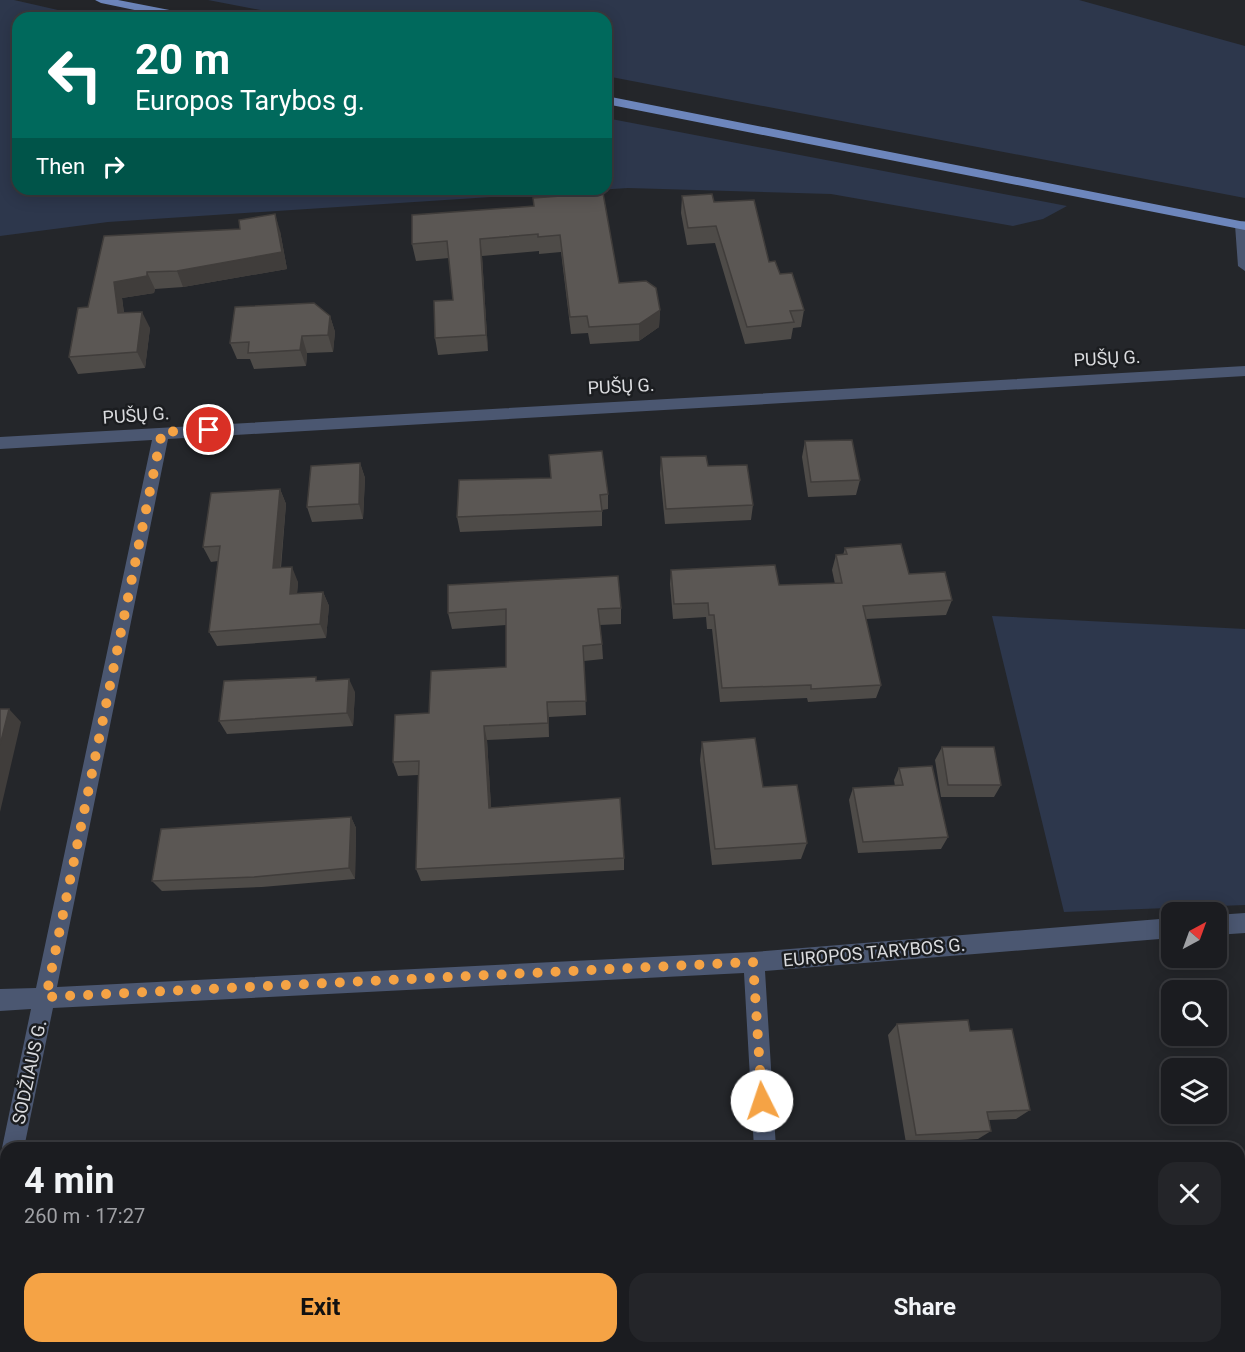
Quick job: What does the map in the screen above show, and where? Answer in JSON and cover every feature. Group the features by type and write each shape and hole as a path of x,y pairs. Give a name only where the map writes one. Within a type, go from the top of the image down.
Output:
{"main road":[{"path":"101,0 160,12"},
{"path":"612,101 1244,226"}],"street":[{"path":"1244,226 1245,266"},
{"name":"PUŠŲ G.","path":"0,442 1245,370"},
{"name":"SODŽIAUS G.","path":"14,1142 162,432"},
{"path":"1227,924 1245,922"},
{"name":"EUROPOS TARYBOS G.","path":"0,1000 753,962 1161,929"},
{"path":"753,962 765,1142"}],"shaded area":[{"path":"0,0 14,0 67,12 12,12 12,195 521,195 108,222 0,236"},
{"path":"208,0 1079,0 1245,46 1245,198 612,77 612,12 271,12"},
{"path":"612,119 1067,206 1043,219 1013,226 831,194 612,189"},
{"path":"992,616 1245,629 1245,905 1227,906 1227,902 1161,902 1161,908 1064,912"}],"building":[{"path":"712,194 714,202 754,200 769,262 775,261 780,274 792,273 804,310 790,311 794,322 747,327 716,226 688,228 682,196"},
{"path":"603,195 619,283 646,281 656,288 660,310 639,324 589,327 587,316 570,317 560,235 538,237 538,234 480,239 486,335 435,338 434,301 453,300 447,241 412,244 412,215 534,206 533,198"},
{"path":"275,214 282,252 177,271 147,272 147,276 114,282 118,313 142,312 137,352 69,357 78,308 88,307 104,236 240,229 239,220"},
{"path":"314,303 330,316 328,335 302,336 300,350 248,353 249,342 230,343 235,307"},
{"path":"852,440 860,480 811,482 805,441"},
{"path":"602,451 608,494 600,495 602,511 457,517 459,480 551,478 549,455"},
{"path":"706,456 708,466 747,465 753,505 666,509 661,457"},
{"path":"360,463 359,504 307,507 311,466"},
{"path":"280,489 273,568 292,567 290,594 323,592 320,624 209,632 220,546 203,547 211,493"},
{"path":"901,544 909,574 945,572 952,600 863,606 881,685 811,689 811,685 722,688 714,615 709,615 708,603 674,604 671,570 775,565 779,585 842,583 836,555 847,554 845,548"},
{"path":"618,576 621,608 598,609 602,644 583,646 586,701 547,702 548,723 484,726 489,808 620,798 624,858 416,869 419,761 393,762 395,715 429,713 431,671 506,667 506,609 448,613 448,585"},
{"path":"316,677 316,681 349,679 347,713 219,721 224,681"},
{"path":"0,709 9,709 0,745"},
{"path":"755,738 763,787 797,785 807,843 715,849 702,742"},
{"path":"942,747 994,747 1001,785 948,785"},
{"path":"932,766 948,837 863,842 853,788 903,785 899,768"},
{"path":"351,817 349,868 254,877 152,881 161,829"},
{"path":"968,1020 970,1031 1012,1029 1030,1110 987,1112 991,1131 916,1135 897,1024"}],"route":[{"path":"209,430 162,432 46,997 753,962 762,1101"}]}
